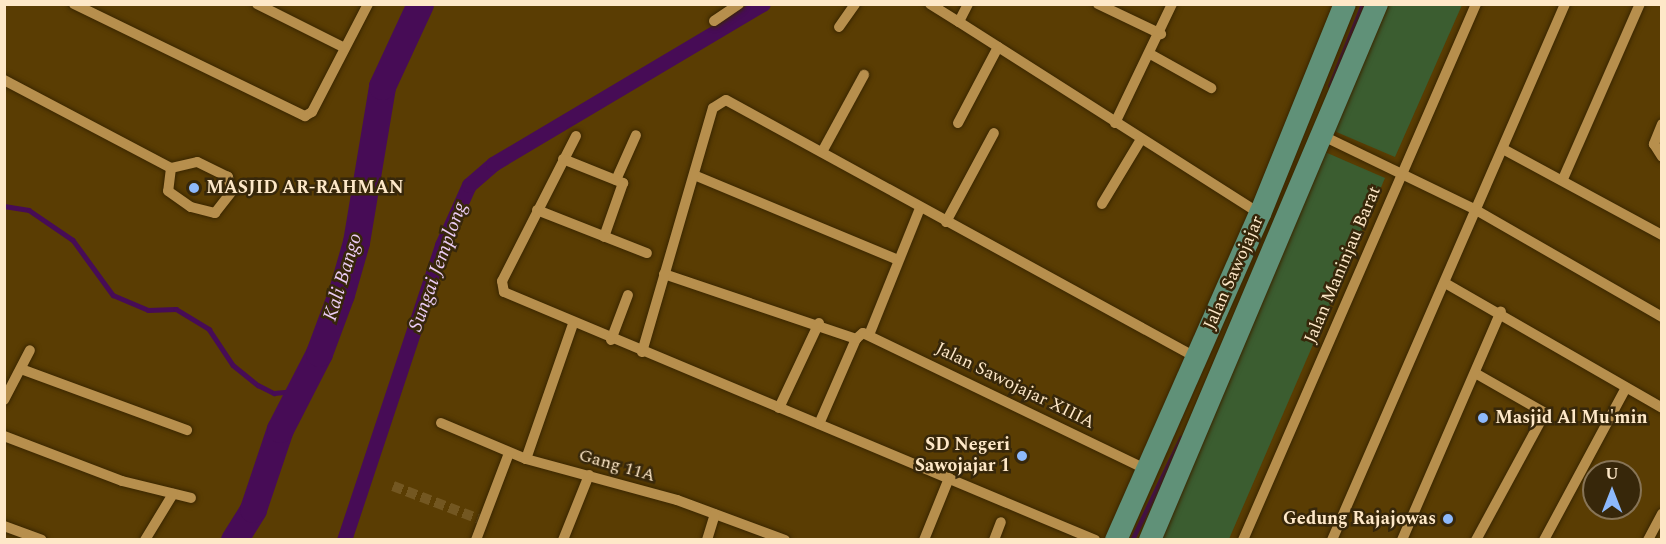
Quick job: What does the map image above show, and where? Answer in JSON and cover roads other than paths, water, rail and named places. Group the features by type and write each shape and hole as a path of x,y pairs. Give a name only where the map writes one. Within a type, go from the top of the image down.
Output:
{"main road":[{"name":"Jalan Sawojajar","path":"1116,540 1127,502 1146,469 1197,358 1260,214 1345,4"},
{"name":"Jalan Sawojajar","path":"1150,540 1377,4"}],"street":[{"path":"74,4 296,115 312,112 368,4"},
{"path":"257,4 345,48"},
{"path":"714,21 739,4"},
{"path":"839,27 855,4"},
{"path":"930,4 1140,141 1260,214"},
{"path":"959,22 968,4"},
{"path":"1098,4 1161,34"},
{"path":"1115,123 1152,55 1172,4"},
{"name":"Jalan Maninjau Barat","path":"1243,540 1476,4"},
{"path":"1332,540 1565,4"},
{"path":"1563,179 1640,4"},
{"path":"958,123 998,47"},
{"path":"1152,55 1211,88"},
{"path":"822,152 864,75"},
{"path":"4,80 171,168 197,162 228,177 232,191 221,209 209,214 168,191 171,168"},
{"path":"642,352 713,108 726,100 1197,358"},
{"path":"1662,124 1654,144 1662,157"},
{"path":"946,222 994,134"},
{"path":"616,180 636,135"},
{"path":"1320,135 1402,171 1476,210 1662,317"},
{"path":"576,136 537,210 501,287 573,324 1095,540"},
{"path":"1102,204 1140,141"},
{"path":"1503,149 1563,179 1662,235"},
{"path":"563,159 623,183 604,237"},
{"path":"694,176 896,259"},
{"path":"664,274 819,323 856,339 869,335 896,259 920,208"},
{"path":"537,210 647,253"},
{"path":"1445,283 1501,311 1662,408"},
{"path":"611,340 628,295"},
{"path":"1402,540 1501,311"},
{"path":"779,408 819,323"},
{"path":"526,459 573,324"},
{"name":"Jalan Sawojajar XIIIA","path":"869,335 1146,469"},
{"path":"819,424 856,339"},
{"path":"4,400 30,350"},
{"path":"21,369 187,430"},
{"path":"1475,373 1545,413 1476,540"},
{"path":"1544,540 1626,388"},
{"name":"Gang 11A","path":"441,423 526,459 589,475 715,514 785,540"},
{"path":"4,436 122,481 191,498"},
{"path":"476,540 509,453"},
{"path":"563,540 589,475"},
{"path":"924,540 949,478"},
{"path":"145,540 162,519 172,494"},
{"path":"707,540 715,514"},
{"path":"1648,540 1662,514"},
{"path":"994,540 1001,522"},
{"path":"4,526 42,540"}],"waterway":[{"name":"Kali Bango","path":"234,540 253,509 280,429 319,353 341,294 356,242 382,86 420,4"},
{"name":"Sungai Jemplong","path":"344,540 442,245 469,185 493,164 763,4"},
{"path":"1330,86 1363,4"},
{"path":"4,206 29,210 73,240 113,295 148,310 176,309 209,329 233,365 258,385 274,393 298,391"},
{"path":"1132,540 1181,438"}],"tunnel":[{"path":"393,486 484,521"}],"place":[{"name":"MASJID AR-RAHMAN","path":"194,188"},
{"name":"Masjid Al Mu'min","path":"1483,418"},
{"name":"SD Negeri Sawojajar 1","path":"1022,456"},
{"name":"Gedung Rajajowas","path":"1448,519"}]}
